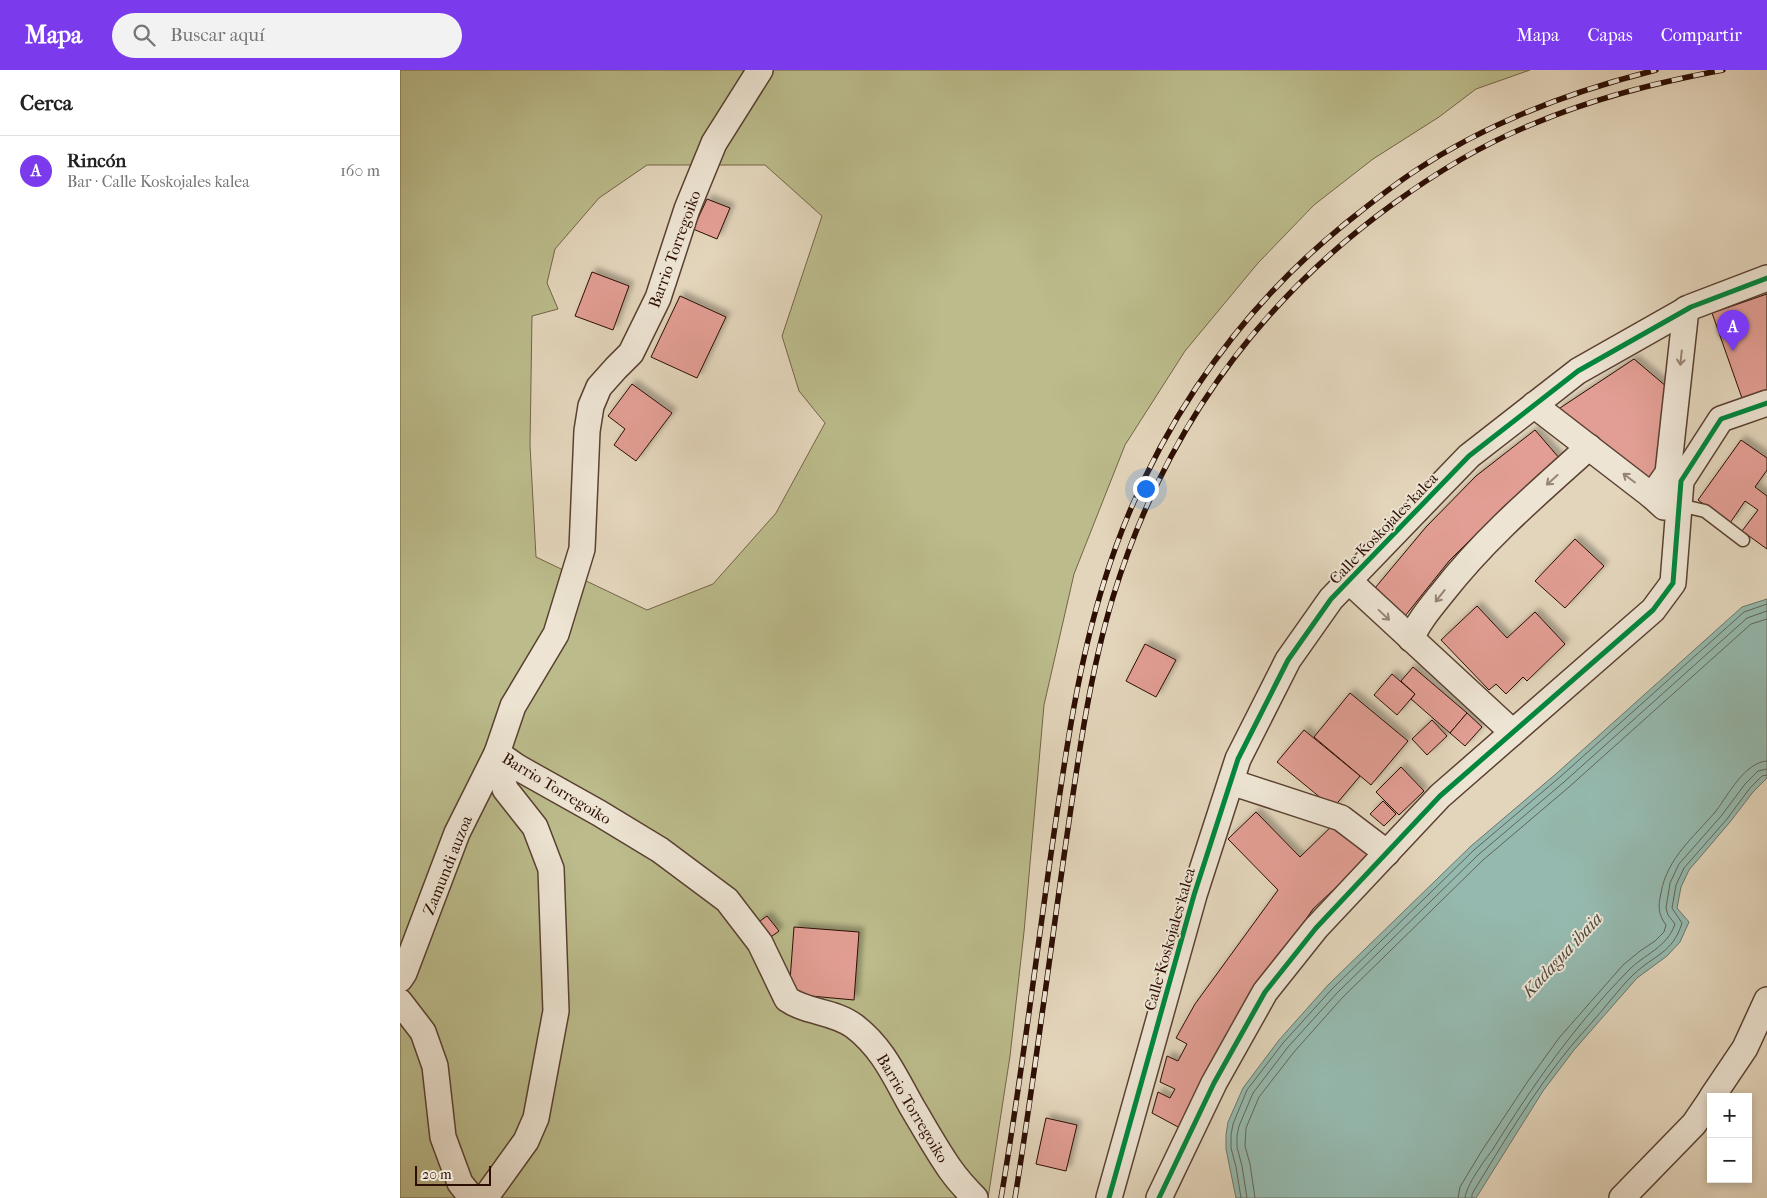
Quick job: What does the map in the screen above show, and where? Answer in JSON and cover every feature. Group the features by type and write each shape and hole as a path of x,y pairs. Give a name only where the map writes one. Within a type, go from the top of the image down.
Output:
{"street":[{"name":"Barrio Torregoiko","path":"760,70 714,143 688,209 658,298 647,322 631,353 600,387 591,406 587,431 582,549 556,634 513,706 497,753 517,767 660,850 727,900 760,943 787,999 795,1004 833,1015 854,1025 870,1040 893,1070 910,1104 950,1170 975,1198"},
{"name":"Calle Koskojales kalea","path":"1108,1198 1194,895 1238,759 1288,660 1332,599 1469,456 1578,371 1686,309 1767,278"},
{"path":"1652,496 1668,473 1686,309"},
{"path":"1675,412 1683,423 1692,426 1703,425 1767,403"},
{"path":"1534,405 1652,496 1679,513"},
{"path":"1159,1198 1214,1083 1265,992 1316,928 1440,796 1653,610 1673,583 1681,481 1721,419"},
{"path":"1411,640 1420,621 1455,576 1512,516 1589,447"},
{"name":"Calle Koskojales kalea","path":"1349,581 1507,727 1511,734"},
{"name":"Zamundi auzoa","path":"400,979 404,973 457,833 497,753"},
{"path":"485,1198 526,1141 536,1118 556,1011 551,870 535,827 505,789 497,753"},
{"path":"1231,782 1341,818 1387,853"},
{"path":"1714,1093 1745,1048 1767,1000"},
{"path":"400,1002 423,1032 435,1066 443,1137 460,1183 472,1198"},
{"path":"1622,1198 1694,1124 1707,1104"}],"lane":[{"path":"1679,513 1705,511 1743,540"}],"green space":[{"path":"400,70 1530,70 1476,89 1439,117 1373,159 1314,205 1258,263 1185,351 1125,445 1074,574 1044,705 1024,932 1010,1056 988,1198 400,1198","holes":["647,165 765,165 822,216 782,336 799,391 825,423 776,513 713,584 647,610 536,557 530,445 532,316 558,309 547,283 555,249 599,198"]}],"water":[{"name":"Kadagua ibaia","path":"1767,599 1767,778 1753,792 1689,870 1681,887 1677,908 1689,922 1680,942 1667,956 1637,978 1574,1050 1543,1091 1476,1198 1236,1198 1226,1149 1228,1122 1243,1088 1279,1040 1328,985 1471,846 1557,773 1742,607"}],"building":[{"path":"707,199 730,208 717,239 693,229"},
{"path":"592,272 629,286 613,330 575,316"},
{"path":"1767,294 1767,393 1743,401 1712,313"},
{"path":"680,296 726,317 697,378 651,357"},
{"path":"1634,359 1667,387 1654,483 1557,410"},
{"path":"632,384 672,413 636,461 614,445 625,429 608,416"},
{"path":"1535,430 1560,459 1503,507 1449,561 1405,616 1375,588 1426,527 1476,476"},
{"path":"1741,440 1767,458 1767,470 1755,487 1767,496 1767,549 1742,531 1758,510 1745,501 1730,523 1698,500"},
{"path":"1575,539 1604,566 1565,608 1535,581"},
{"path":"1477,606 1507,638 1535,612 1565,644 1527,681 1523,677 1506,694 1496,684 1489,690 1441,640"},
{"path":"1145,644 1176,660 1156,697 1126,681"},
{"path":"1413,667 1467,713 1450,733 1411,699 1415,694 1401,681"},
{"path":"1392,674 1415,694 1397,715 1374,695"},
{"path":"1350,693 1408,741 1371,785 1314,737"},
{"path":"1467,713 1482,727 1465,746 1450,733"},
{"path":"1432,720 1447,736 1427,755 1412,739"},
{"path":"1304,730 1360,776 1333,808 1277,762"},
{"path":"1401,767 1424,791 1399,815 1376,792"},
{"path":"1383,801 1396,814 1384,826 1370,814"},
{"path":"1256,812 1300,857 1337,821 1370,855 1313,909 1240,1013 1180,1128 1152,1113 1158,1092 1170,1098 1175,1089 1160,1082 1167,1056 1178,1061 1187,1044 1176,1038 1195,1004 1278,890 1228,839"},
{"path":"767,916 779,931 768,939 756,924"},
{"path":"794,927 859,932 854,1000 789,994"},
{"path":"1046,1118 1077,1125 1066,1171 1036,1164"}],"railway":[{"path":"1001,1198 1062,780 1086,647 1104,582 1122,531 1143,481 1168,433 1228,343 1263,302 1300,263 1386,191 1443,154 1501,123 1593,88 1656,70"},
{"path":"1015,1198 1075,780 1097,657 1113,597 1134,537 1158,481 1187,427 1220,377 1257,329 1298,285 1343,243 1426,181 1496,140 1579,106 1626,92 1723,70"}],"cycle path":[{"path":"1109,1198 1194,895 1238,759 1288,660 1331,599 1469,456 1578,371 1691,307 1767,278"},
{"path":"1159,1198 1214,1083 1265,992 1316,928 1440,796 1653,610 1673,583 1681,481 1721,419 1767,403"}],"place":[{"name":"Rincón","path":"1733,351"}]}
